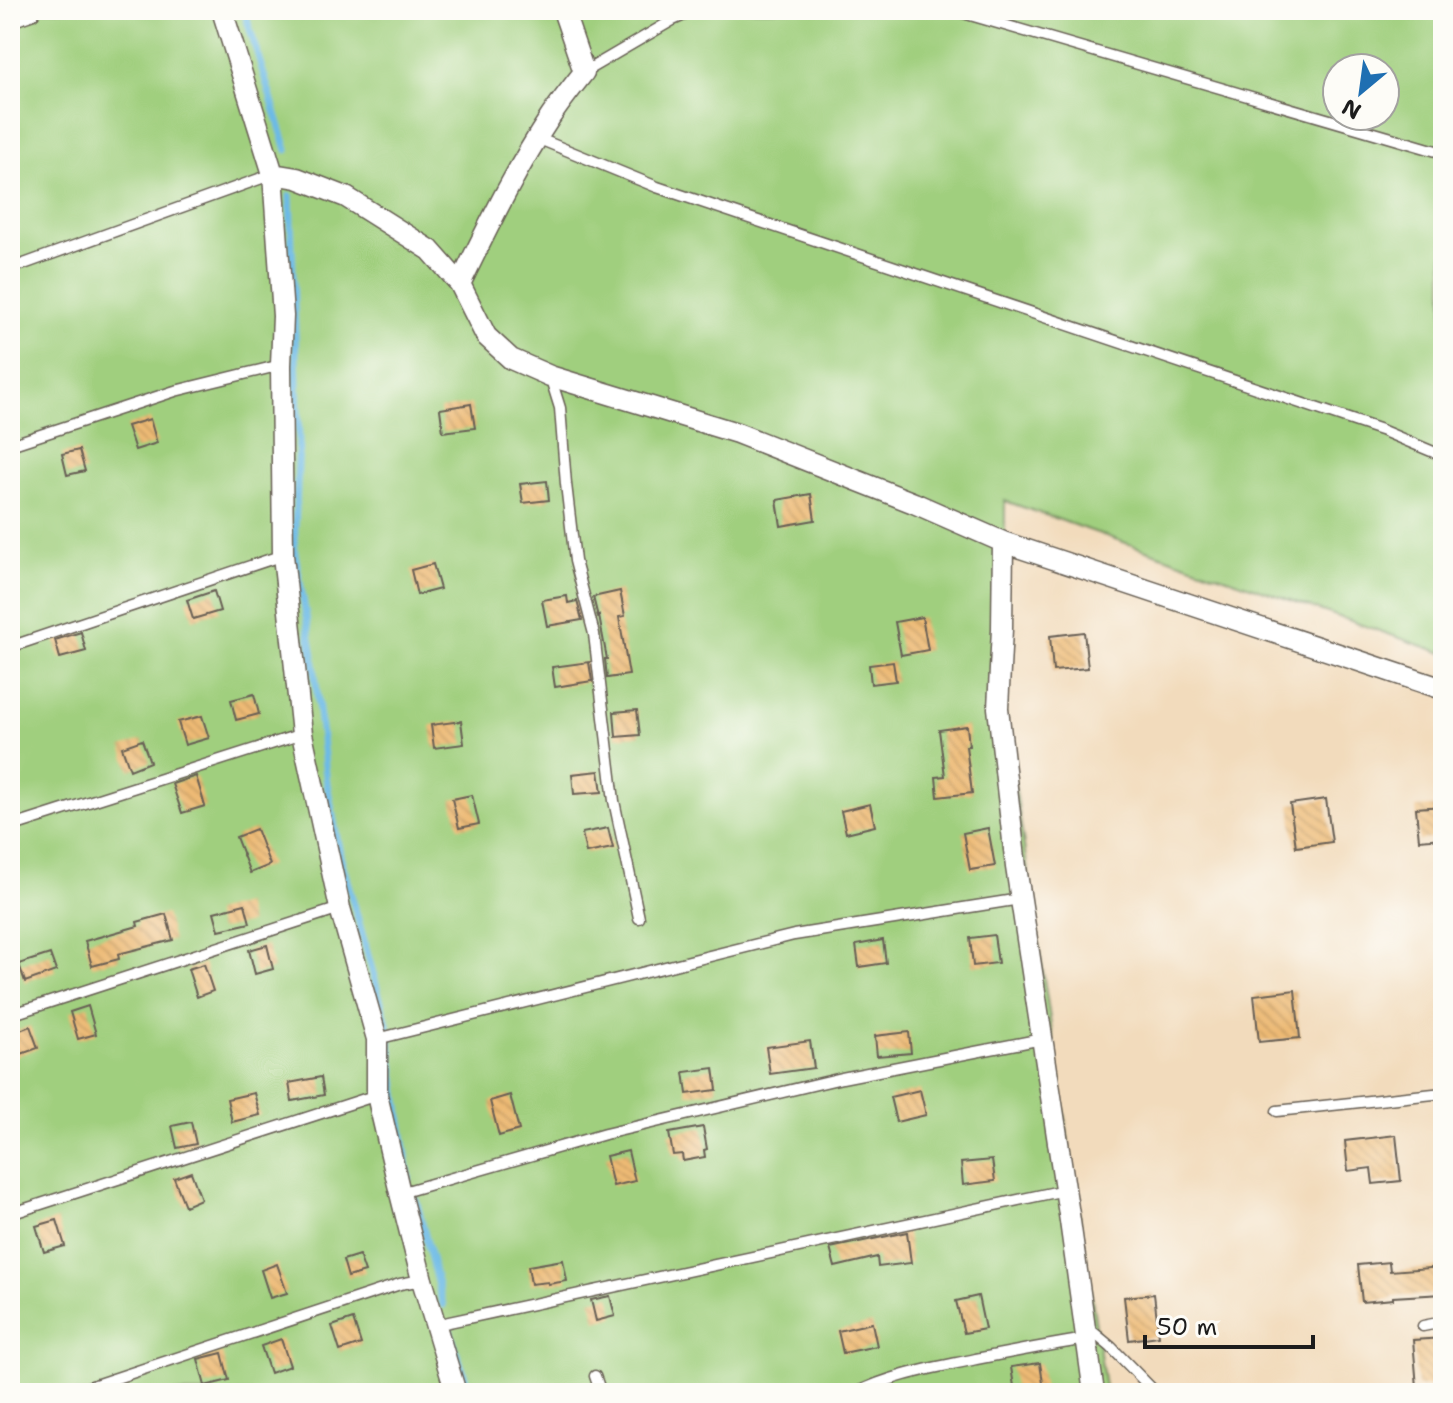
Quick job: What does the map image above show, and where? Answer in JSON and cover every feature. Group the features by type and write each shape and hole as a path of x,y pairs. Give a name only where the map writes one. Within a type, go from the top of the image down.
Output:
{"street":[{"path":"10,17 30,10"},
{"path":"222,10 273,174 283,316 283,555 302,734 340,908 378,1038 377,1095 422,1280 456,1393"},
{"path":"460,284 500,201 553,113 584,72 563,10"},
{"path":"273,174 297,178 346,197 430,250 460,284 486,336 511,359 550,376 737,433 1003,542 1443,689"},
{"path":"1003,542 998,708 1020,899 1094,1393"}],"lane":[{"path":"584,72 695,10"},
{"path":"953,10 1443,153"},
{"path":"537,138 657,187 1381,430 1443,456"},
{"path":"10,269 273,174"},
{"path":"10,445 175,391 281,365"},
{"path":"550,376 560,408 575,561 594,634 614,801 639,918"},
{"path":"10,647 283,555"},
{"path":"10,827 302,734"},
{"path":"378,1038 794,935 1020,899"},
{"path":"10,1015 340,908"},
{"path":"400,1193 605,1134 842,1078 1042,1039"},
{"path":"1277,1111 1443,1093"},
{"path":"10,1214 377,1095"},
{"path":"435,1325 1065,1190"},
{"path":"71,1393 400,1284 422,1280"},
{"path":"1423,1326 1443,1322"},
{"path":"856,1393 925,1368 1033,1347 1085,1332 1111,1347 1156,1393"},
{"path":"595,1376 601,1393"}],"green space":[{"path":"10,10 1443,10 1443,653 1005,501 1004,712 1106,1393 10,1393"}],"building":[{"path":"471,404 475,428 443,432 440,409"},
{"path":"150,419 157,443 135,450 127,426"},
{"path":"79,450 85,471 67,475 62,454"},
{"path":"547,481 549,500 523,503 520,484"},
{"path":"811,494 815,520 781,526 777,500"},
{"path":"433,564 440,589 417,595 411,570"},
{"path":"214,591 220,611 193,619 187,600"},
{"path":"620,591 625,616 619,617 629,675 607,678 607,659 593,597"},
{"path":"567,596 568,603 577,601 582,620 547,626 542,600"},
{"path":"922,617 928,650 901,655 895,622"},
{"path":"81,632 86,651 60,658 55,640"},
{"path":"1084,632 1088,668 1053,671 1050,636"},
{"path":"589,662 592,681 555,687 552,667"},
{"path":"893,662 896,681 871,684 869,665"},
{"path":"254,694 259,714 236,720 231,700"},
{"path":"637,710 640,735 616,737 614,712"},
{"path":"202,716 209,738 185,745 178,722"},
{"path":"461,721 464,744 434,748 431,725"},
{"path":"967,726 969,746 966,746 972,793 938,797 936,777 945,776 939,730"},
{"path":"142,740 150,762 130,770 122,747"},
{"path":"599,771 602,792 574,794 572,774"},
{"path":"196,776 205,806 182,813 172,784"},
{"path":"472,795 479,824 459,828 452,799"},
{"path":"1326,799 1332,842 1296,847 1290,804"},
{"path":"870,804 875,826 846,833 841,811"},
{"path":"1443,806 1443,838 1419,840 1416,808"},
{"path":"608,828 613,848 586,853 582,833"},
{"path":"988,828 995,866 970,870 963,833"},
{"path":"256,829 270,865 250,873 236,837"},
{"path":"245,904 250,923 219,930 214,912"},
{"path":"166,914 173,940 118,954 119,959 92,966 85,941 138,926 137,922"},
{"path":"994,935 998,963 973,966 970,938"},
{"path":"883,940 886,963 859,967 856,945"},
{"path":"267,945 273,969 255,974 249,950"},
{"path":"50,954 56,971 25,982 19,964"},
{"path":"204,964 213,991 197,997 188,969"},
{"path":"1295,990 1300,1038 1259,1042 1254,995"},
{"path":"88,1006 96,1034 78,1039 70,1012"},
{"path":"30,1026 38,1048 10,1058 10,1034"},
{"path":"909,1032 911,1053 877,1056 875,1036"},
{"path":"810,1041 814,1068 770,1074 766,1047"},
{"path":"714,1068 717,1090 687,1094 684,1072"},
{"path":"321,1077 324,1095 292,1101 289,1083"},
{"path":"920,1090 926,1115 896,1122 890,1097"},
{"path":"254,1093 260,1115 232,1122 227,1099"},
{"path":"510,1095 519,1130 499,1136 490,1101"},
{"path":"191,1122 196,1144 177,1148 172,1126"},
{"path":"703,1127 707,1149 704,1150 705,1157 683,1161 682,1154 673,1155 669,1133"},
{"path":"1396,1135 1401,1181 1373,1184 1371,1168 1348,1171 1345,1141"},
{"path":"628,1151 635,1181 613,1186 606,1156"},
{"path":"992,1160 995,1181 963,1185 961,1163"},
{"path":"191,1172 201,1199 185,1206 174,1178"},
{"path":"57,1220 65,1246 44,1252 36,1226"},
{"path":"907,1232 911,1263 878,1267 877,1257 835,1267 830,1248"},
{"path":"359,1255 365,1272 348,1277 343,1260"},
{"path":"563,1260 567,1281 531,1284 528,1266"},
{"path":"1389,1262 1390,1271 1443,1267 1443,1294 1362,1302 1358,1265"},
{"path":"277,1264 287,1293 270,1298 261,1270"},
{"path":"1154,1294 1159,1336 1129,1340 1124,1297"},
{"path":"610,1296 615,1316 596,1321 591,1300"},
{"path":"978,1296 985,1329 964,1333 956,1301"},
{"path":"353,1319 361,1344 340,1351 332,1326"},
{"path":"872,1323 877,1346 843,1353 838,1331"},
{"path":"1443,1338 1443,1384 1417,1387 1413,1340"},
{"path":"281,1339 290,1366 270,1373 261,1346"},
{"path":"222,1353 229,1380 205,1386 198,1359"},
{"path":"1040,1363 1044,1390 1015,1393 1011,1367"}],"waterway":[{"path":"244,10 287,150"},
{"path":"290,196 299,442 294,548 313,656 327,784 340,855 387,1024 409,1178"},
{"path":"416,1200 443,1305"},
{"path":"449,1329 470,1393"}]}
